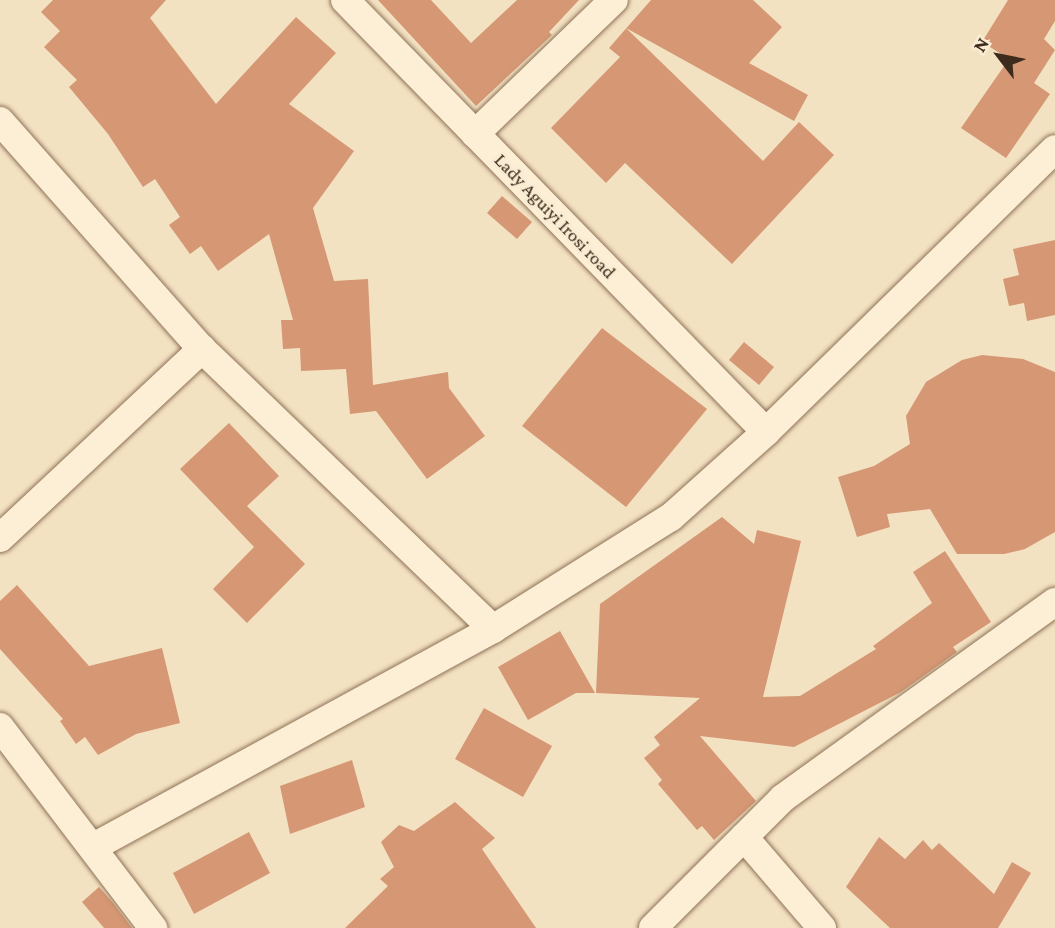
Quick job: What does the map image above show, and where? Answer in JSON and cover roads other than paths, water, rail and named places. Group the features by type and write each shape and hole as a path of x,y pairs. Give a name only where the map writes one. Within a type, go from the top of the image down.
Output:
{"street":[{"name":"Lady Aguiyi Irosi road","path":"345,0 766,432"},
{"path":"475,134 614,0"},
{"path":"0,121 202,349 493,629"},
{"path":"95,846 493,629 671,517 766,432 1052,157"},
{"path":"0,538 202,349"},
{"path":"653,928 783,798 1055,602"},
{"path":"0,727 95,846 153,928"},
{"path":"744,837 822,928"}]}
